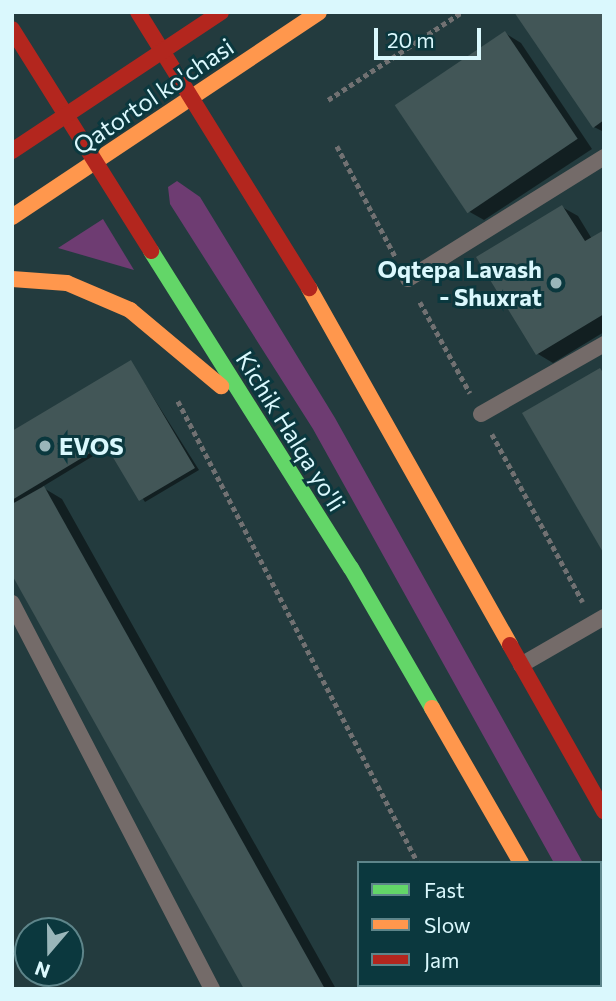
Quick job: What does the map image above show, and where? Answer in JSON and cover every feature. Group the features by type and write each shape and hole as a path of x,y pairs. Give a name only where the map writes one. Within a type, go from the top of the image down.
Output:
{"main road":[{"path":"138,12 282,242 604,811"},
{"name":"Qatortol ko'chasi","path":"12,151 221,12"},
{"name":"Qatortol ko'chasi","path":"12,217 318,12"},
{"name":"Kichik Halqa yo'li","path":"12,29 351,568 520,861"},
{"path":"12,279 66,283 130,310 252,411"}],"lane":[{"path":"408,279 604,158"},
{"path":"481,414 604,344"},
{"path":"12,603 212,989"},
{"path":"521,665 604,617"}],"path":[{"path":"328,100 462,12"},
{"path":"176,396 417,861"}],"shaded area":[{"path":"177,181 200,197 335,418 582,861 553,861 313,429 170,204 168,187"},
{"path":"103,219 134,270 58,248"}],"building":[{"path":"514,12 604,12 604,120 593,128"},
{"path":"505,31 578,139 467,213 395,105"},
{"path":"562,205 585,241 604,230 604,314 536,355 476,257"},
{"path":"131,360 195,468 139,501 105,444 12,500 12,431"},
{"path":"600,368 604,374 604,554 522,413"},
{"path":"44,486 325,989 244,989 12,575 12,504"}],"traffic: fast":[{"path":"151,251 351,568 432,708"}],"traffic: slow":[{"path":"12,217 319,12"},
{"path":"12,279 67,283 130,310 221,386"},
{"path":"309,288 510,645"},
{"path":"432,708 520,861"}],"traffic: jam":[{"path":"138,12 309,288"},
{"path":"12,151 221,12"},
{"path":"12,29 151,251"},
{"path":"510,645 604,811"}],"place":[{"name":"Oqtepa Lavash - Shuxrat","path":"556,283"},
{"name":"EVOS","path":"45,446"}]}
